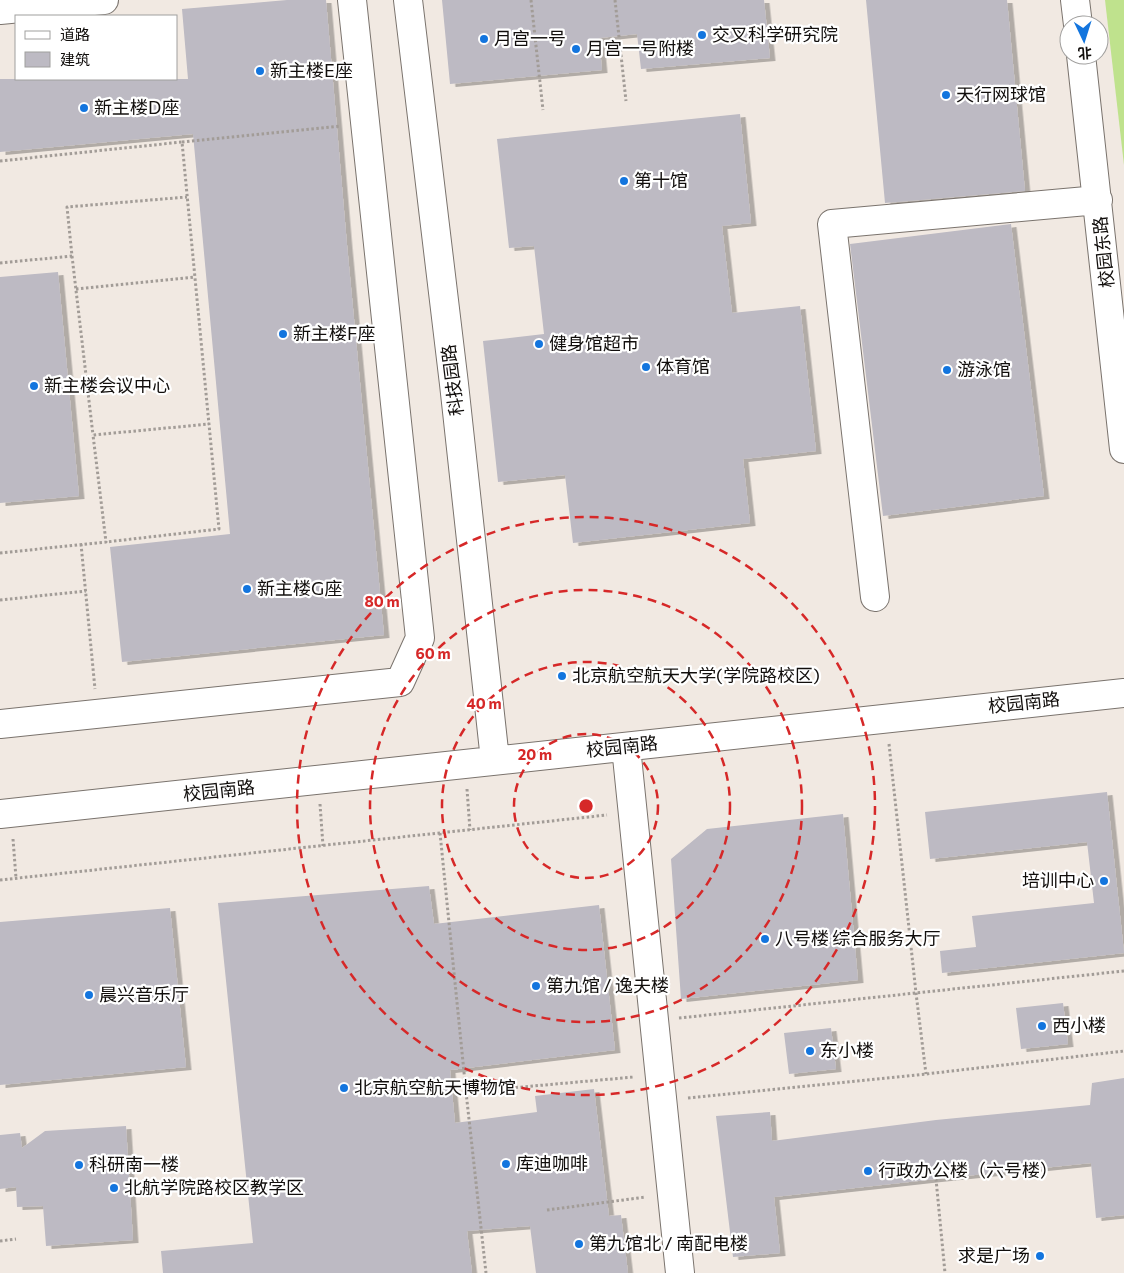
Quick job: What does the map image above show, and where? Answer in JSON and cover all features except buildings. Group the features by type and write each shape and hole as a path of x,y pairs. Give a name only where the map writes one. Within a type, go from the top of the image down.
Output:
{"lane":[{"path":"0,10 104,0"},
{"path":"0,724 400,682 420,638 352,0"},
{"name":"科技园路","path":"408,0 456,404 495,760"},
{"path":"1075,0 1077,15"},
{"name":"校园东路","path":"1082,65 1124,449"},
{"path":"875,597 832,224 1098,200"},
{"name":"校园南路","path":"6,813 1124,693"},
{"path":"626,746 680,1273"}],"path":[{"path":"531,0 543,110"},
{"path":"615,0 626,101"},
{"path":"0,161 365,124"},
{"path":"0,553 219,529 182,142"},
{"path":"106,542 67,208 187,197"},
{"path":"0,263 72,256"},
{"path":"76,290 195,277"},
{"path":"93,435 209,424"},
{"path":"81,544 98,714"},
{"path":"0,600 86,591"},
{"path":"887,718 926,1074"},
{"path":"318,780 323,846"},
{"path":"467,789 470,830"},
{"path":"0,880 633,812"},
{"path":"6,813 16,878"},
{"path":"440,834 486,1273"},
{"path":"654,1021 1124,971"},
{"path":"466,1092 661,1088 926,1074 1124,1051"},
{"path":"936,1179 945,1273"},
{"path":"547,1210 672,1194"},
{"path":"0,1241 16,1239"}],"green space":[{"path":"1105,0 1124,0 1124,165 1109,35 1109,15 1107,15"}],"place":[{"name":"交叉科学研究院","path":"702,35"},
{"name":"月宫一号","path":"484,39"},
{"name":"月宫一号附楼","path":"576,49"},
{"name":"新主楼E座","path":"260,71"},
{"name":"天行网球馆","path":"946,95"},
{"name":"新主楼D座","path":"84,108"},
{"name":"第十馆","path":"624,181"},
{"name":"新主楼F座","path":"283,334"},
{"name":"健身馆超市","path":"539,344"},
{"name":"体育馆","path":"646,367"},
{"name":"游泳馆","path":"947,370"},
{"name":"新主楼会议中心","path":"34,386"},
{"name":"新主楼G座","path":"247,589"},
{"name":"北京航空航天大学(学院路校区)","path":"562,676"},
{"name":"培训中心","path":"1104,881"},
{"name":"八号楼 综合服务大厅","path":"765,939"},
{"name":"第九馆 / 逸夫楼","path":"536,986"},
{"name":"晨兴音乐厅","path":"89,995"},
{"name":"西小楼","path":"1042,1026"},
{"name":"东小楼","path":"810,1051"},
{"name":"北京航空航天博物馆","path":"344,1088"},
{"name":"库迪咖啡","path":"506,1164"},
{"name":"科研南一楼","path":"79,1165"},
{"name":"行政办公楼（六号楼）","path":"868,1171"},
{"name":"北航学院路校区教学区","path":"114,1188"},
{"name":"第九馆北 / 南配电楼","path":"579,1244"},
{"name":"求是广场","path":"1040,1256"}]}
